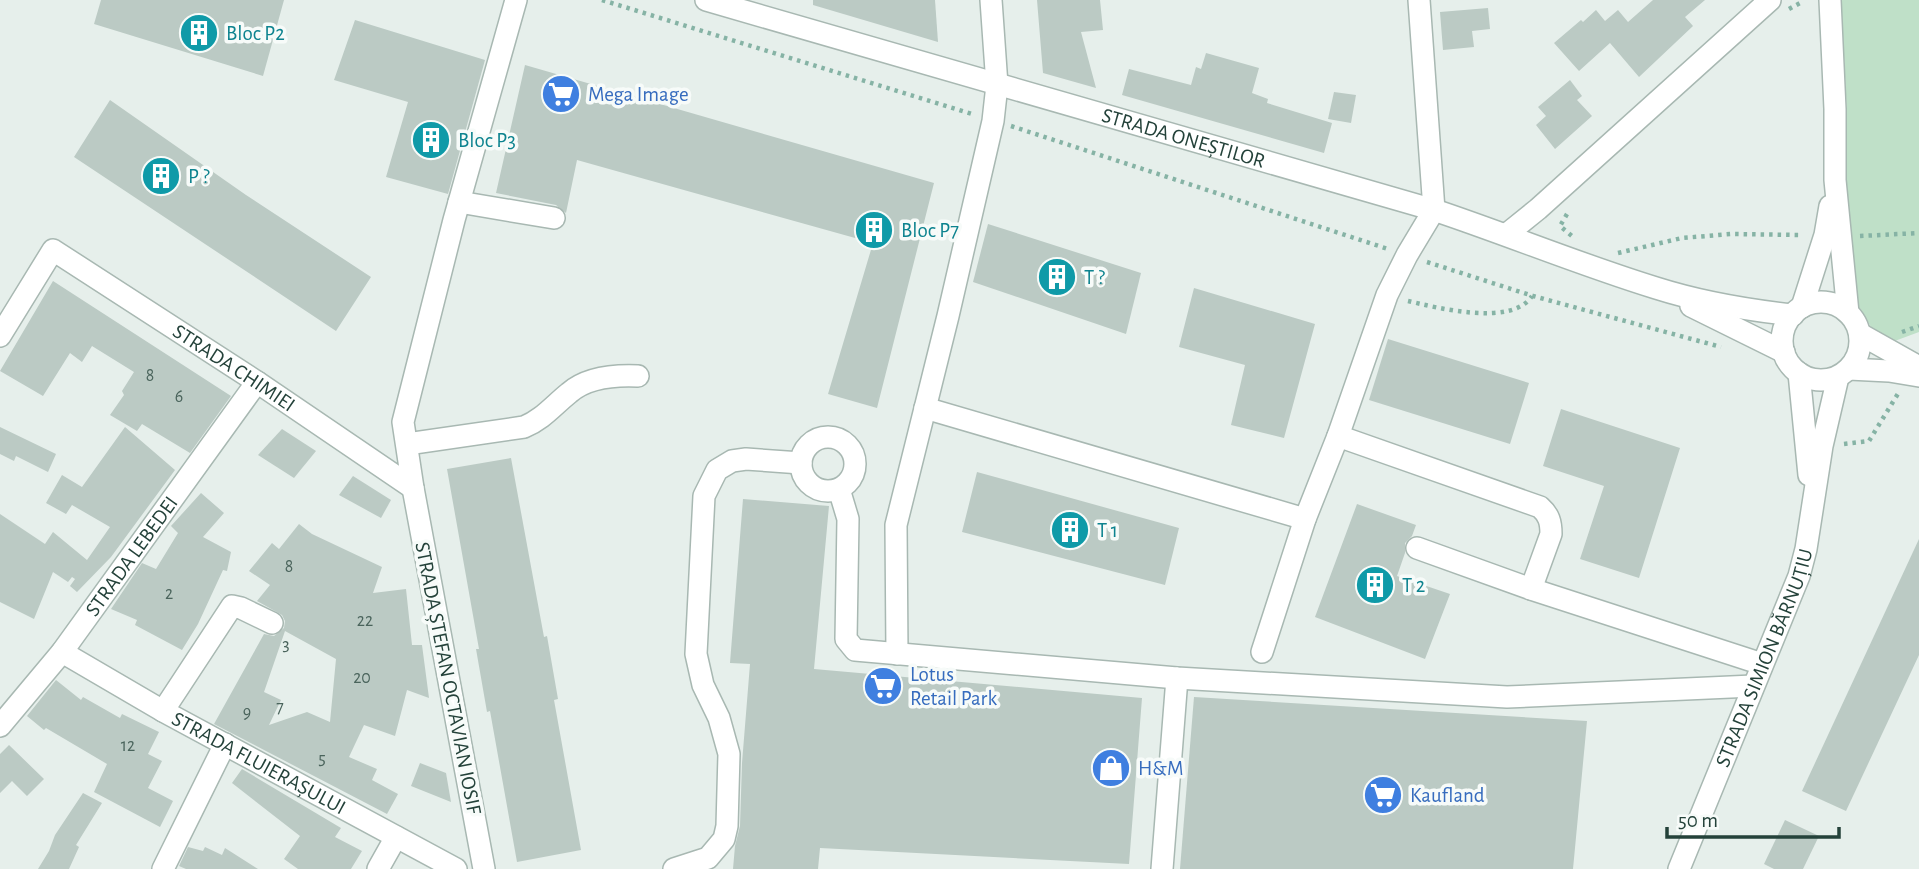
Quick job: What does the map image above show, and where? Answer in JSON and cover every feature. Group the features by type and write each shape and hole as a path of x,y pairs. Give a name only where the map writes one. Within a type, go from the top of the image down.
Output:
{"street":[{"name":"STRADA ȘTEFAN OCTAVIAN IOSIF","path":"484,869 403,422 459,202 516,0"},
{"name":"STRADA ONEȘTILOR","path":"706,0 1434,210 1658,289 1784,352"},
{"path":"897,654 896,525 993,121 998,85 991,0"},
{"path":"1262,652 1305,519 1338,436 1387,296 1407,255 1434,210 1419,0"},
{"path":"1507,234 1770,0"},
{"path":"1830,0 1835,180 1848,313"},
{"path":"1835,180 1825,235 1797,311 1786,326 1782,338 1784,352 1790,364 1811,379 1825,380 1843,373 1919,376"},
{"path":"459,202 554,218"},
{"name":"STRADA CHIMIEI","path":"0,336 53,250 257,382 413,488"},
{"name":"STRADA ONEȘTILOR","path":"1658,289 1747,310 1797,311"},
{"path":"1797,311 1814,303 1826,303 1838,306 1856,322 1860,334 1859,353 1843,373"},
{"path":"1860,334 1919,367"},
{"name":"STRADA SIMION BĂRNUȚIU","path":"1799,373 1811,523"},
{"name":"STRADA SIMION BĂRNUȚIU","path":"1679,869 1799,576 1811,523 1822,446 1843,373"},
{"path":"407,444 524,427 534,423 572,390 611,375 638,376"},
{"name":"STRADA LEBEDEI","path":"0,726 62,652 257,382"},
{"path":"925,408 1305,519"},
{"path":"1338,436 1540,507 1547,514 1551,534 1531,589"},
{"path":"829,437 844,443 853,458 852,476 839,489 830,491 812,486 802,471 802,454 813,442 829,437"},
{"path":"674,869 708,858 724,839 727,826 729,754 719,719 703,685 696,654 704,496 717,470 732,461 746,459 801,463"},
{"path":"839,489 848,519 846,639 855,650 1177,678 1507,697 1753,686"},
{"path":"1417,548 1531,589 1762,664"},
{"path":"163,711 232,606 272,623"},
{"name":"STRADA FLUIERAȘULUI","path":"62,652 163,711 456,869"},
{"path":"1162,869 1177,678"},
{"path":"163,869 225,744"},
{"path":"378,869 396,837"}],"path":[{"path":"602,0 993,121 1533,296 1728,349"},
{"path":"1560,226 1579,241"},
{"path":"1610,255 1682,238 1731,233 1807,235"},
{"path":"1857,236 1919,233"},
{"path":"1387,296 1435,307 1488,313 1524,306 1533,296"},
{"path":"1897,333 1919,326"},
{"path":"1822,446 1869,441 1899,392 1909,395"}],"green space":[{"path":"1841,0 1919,0 1919,332 1892,342 1875,334 1851,293 1847,246 1847,113"}],"building":[{"name":"Bloc P2","path":"101,0 284,0 263,76 94,24"},
{"path":"813,0 935,0 938,42 813,5"},
{"path":"1037,0 1100,0 1103,30 1081,32 1096,88 1043,73"},
{"path":"1653,0 1705,0 1685,17 1693,26 1639,77 1610,43 1579,71 1554,43 1596,10 1605,21 1618,10 1628,22"},
{"path":"1488,8 1490,29 1472,31 1474,47 1443,50 1440,12"},
{"name":"Bloc P3","path":"355,20 485,60 448,194 386,177 408,102 334,80"},
{"path":"1206,53 1259,68 1252,93 1268,99 1267,103 1332,123 1324,153 1122,95 1129,69 1191,85 1196,67 1201,69"},
{"name":"Bloc P7","path":"525,65 934,183 877,408 828,394 873,243 577,160 566,213 556,205 496,193"},
{"path":"1570,80 1582,96 1577,100 1592,116 1555,149 1536,125 1546,116 1538,107"},
{"path":"1334,92 1356,95 1351,123 1328,119"},
{"path":"110,100 246,195 371,277 336,331 74,157"},
{"name":"T ?","path":"988,224 1141,273 1126,334 973,282"},
{"path":"53,281 231,396 190,453 142,424 137,431 110,415 124,395 122,391 134,372 92,346 82,362 70,353 43,396 0,371"},
{"path":"1194,288 1315,324 1284,438 1231,425 1245,365 1179,347"},
{"path":"1388,339 1529,383 1510,444 1369,400"},
{"path":"1561,409 1680,448 1639,578 1580,559 1604,486 1543,466"},
{"path":"0,427 56,454 48,472 16,456 14,461 0,454"},
{"path":"125,427 175,470 111,557 77,592 70,586 75,579 72,577 68,582 53,572 34,619 0,602 0,514 45,544 53,532 87,560 110,527 72,505 66,514 46,503 62,475 82,487"},
{"path":"282,429 316,451 294,478 258,455"},
{"path":"511,458 544,637 547,636 558,699 554,700 581,850 517,862 490,711 487,712 476,649 479,649 447,469"},
{"name":"T 1","path":"977,472 1179,528 1165,585 962,532"},
{"path":"353,476 391,500 381,518 339,495"},
{"path":"201,493 224,513 203,537 231,552 227,571 223,570 198,624 182,650 135,625 137,620 111,609 142,563 156,569 178,533 171,526"},
{"name":"Lotus Retail Park","path":"743,499 829,506 814,669 1142,698 1129,864 820,848 818,869 733,869 740,826 750,664 730,663"},
{"name":"T 2","path":"1357,504 1416,525 1412,536 1405,543 1405,553 1397,576 1450,594 1425,659 1315,617"},
{"path":"299,524 312,534 382,567 373,593 406,589 412,645 422,645 429,698 407,690 395,736 364,725 349,757 377,769 372,780 398,794 387,814 214,724 264,634 274,636 284,628 282,615 257,601 270,585 249,571 272,543 279,549","holes":["285,631 336,659 330,722 307,712 269,725 281,700 264,692"]},
{"path":"1919,539 1919,655 1846,811 1802,791"},
{"path":"56,680 81,700 83,697 120,718 122,714 159,732 148,754 162,761 148,788 173,801 160,827 94,792 107,764 46,728 44,730 27,716"},
{"name":"Kaufland","path":"1194,697 1587,721 1573,869 1180,869"},
{"path":"9,745 44,779 27,796 12,781 0,793 0,754"},
{"path":"420,763 446,773 451,802 411,786"},
{"path":"242,769 341,828 335,837 362,851 351,869 298,869 284,859 300,836 232,783"},
{"path":"83,793 102,803 76,845 79,847 69,869 38,869 55,835"},
{"path":"1785,820 1819,836 1803,869 1774,869 1764,864"},
{"path":"188,847 203,851 205,847 222,855 225,848 258,869 186,869 179,866"}],"place":[{"name":"Bloc P2","path":"199,33"},
{"name":"Mega Image","path":"561,94"},
{"name":"Bloc P3","path":"431,140"},
{"name":"P ?","path":"161,176"},
{"name":"Bloc P7","path":"874,230"},
{"name":"T ?","path":"1057,277"},
{"name":"T 1","path":"1070,530"},
{"name":"T 2","path":"1375,585"},
{"name":"Lotus Retail Park","path":"883,686"},
{"name":"H&M","path":"1111,768"},
{"name":"Kaufland","path":"1383,795"}]}
